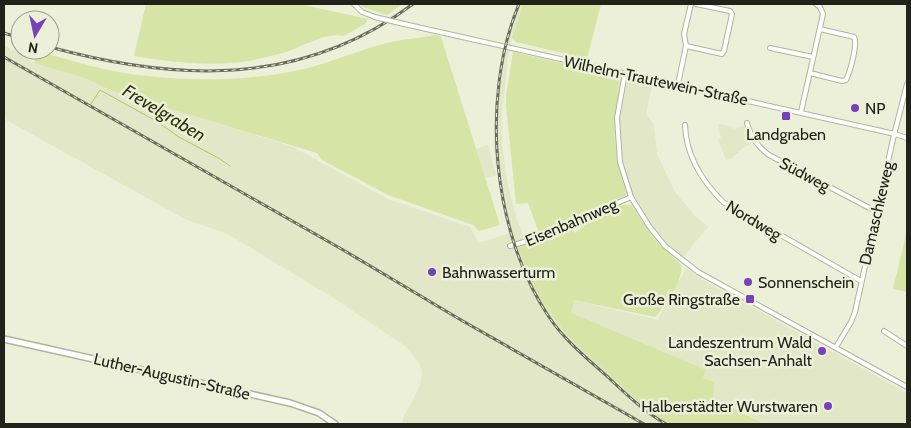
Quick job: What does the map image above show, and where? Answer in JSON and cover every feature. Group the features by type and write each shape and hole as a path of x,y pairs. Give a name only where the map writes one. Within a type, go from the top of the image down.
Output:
{"street":[{"name":"Wilhelm-Trautewein-Straße","path":"354,4 362,12 375,17 678,84 907,138"},
{"path":"678,84 686,46 684,34 691,4"},
{"path":"686,46 722,54 724,51 732,14 730,11 696,4"},
{"path":"801,112 820,29 822,11 820,6 816,4"},
{"path":"810,73 842,81 846,80 854,51 856,41 854,37 820,29"},
{"path":"770,48 813,57"},
{"path":"625,73 618,107 617,130 620,162 631,197 657,236 683,262 698,272 907,387"},
{"name":"Damaschkeweg","path":"836,347 853,317 907,84"},
{"name":"Südweg","path":"747,123 753,139 769,155 877,212"},
{"name":"Nordweg","path":"685,125 688,149 695,165 711,190 724,202 861,281"},
{"name":"Eisenbahnweg","path":"510,246 538,238 631,197"},
{"path":"884,331 907,346"},
{"name":"Luther-Augustin-Straße","path":"4,339 290,403 320,413 336,424"}],"shaded area":[{"path":"516,4 523,4 509,50 502,112 502,145 508,185 515,213 534,267 571,312 573,300 658,320 686,268 701,279 907,393 907,424 766,424 737,410 763,424 402,424 403,418 418,390 422,372 419,362 405,346 332,297 226,233 187,220 6,120 4,108 4,45 10,49 10,60 29,60 87,79 112,91 291,146 388,199 470,227 479,243 510,233 494,153 494,118 502,50"},
{"path":"621,79 652,86 646,114 654,125 657,154 675,192 695,216 708,227 678,263 654,239 638,217 631,205 621,177 614,133 615,113"},
{"path":"718,124 731,126 733,129 746,125 752,143 731,159 726,160 718,139 721,138"},
{"path":"488,145 496,175 485,178 476,149"}],"green space":[{"path":"146,4 299,4 368,19 365,24 344,36 329,36 277,55 235,63 191,63 134,56"},
{"path":"360,4 402,4 387,15 363,7"},
{"path":"523,4 601,4 587,59 516,42 512,38"},
{"path":"436,35 441,37 500,225 479,231 473,225 388,195 322,160 317,153 112,91 87,79 34,63 35,60 60,60 60,57 120,72 168,78 246,78 304,69 399,40"},
{"path":"513,52 620,76 614,133 619,169 627,195 539,233 528,203 516,204 506,106"},
{"path":"631,205 654,239 682,266 679,280 673,293 655,317 574,300 571,313 706,370 703,378 714,382 713,399 765,424 669,424 651,413 580,348 563,330 538,296 517,246 539,240 570,226 575,233 592,221 613,211 618,206"},
{"path":"907,230 907,292 893,289"}],"waterway":[{"name":"Frevelgraben","path":"91,104 100,90 156,121 179,137 230,166"}],"railway":[{"path":"60,50 98,59 145,67 191,71 238,70 283,63 327,51 371,31 413,4"},
{"path":"519,4 507,41 499,81 496,122 498,164 504,205 515,245 530,283 549,317 562,334 630,398 666,424"},
{"path":"4,33 10,35"},
{"path":"4,57 644,424"}],"place":[{"name":"NP","path":"855,108"},
{"name":"Landgraben","path":"786,116"},
{"name":"Bahnwasserturm","path":"432,272"},
{"name":"Sonnenschein","path":"748,282"},
{"name":"Große Ringstraße","path":"750,299"},
{"name":"Landeszentrum Wald Sachsen-Anhalt","path":"822,351"},
{"name":"Halberstädter Wurstwaren","path":"828,406"}]}
